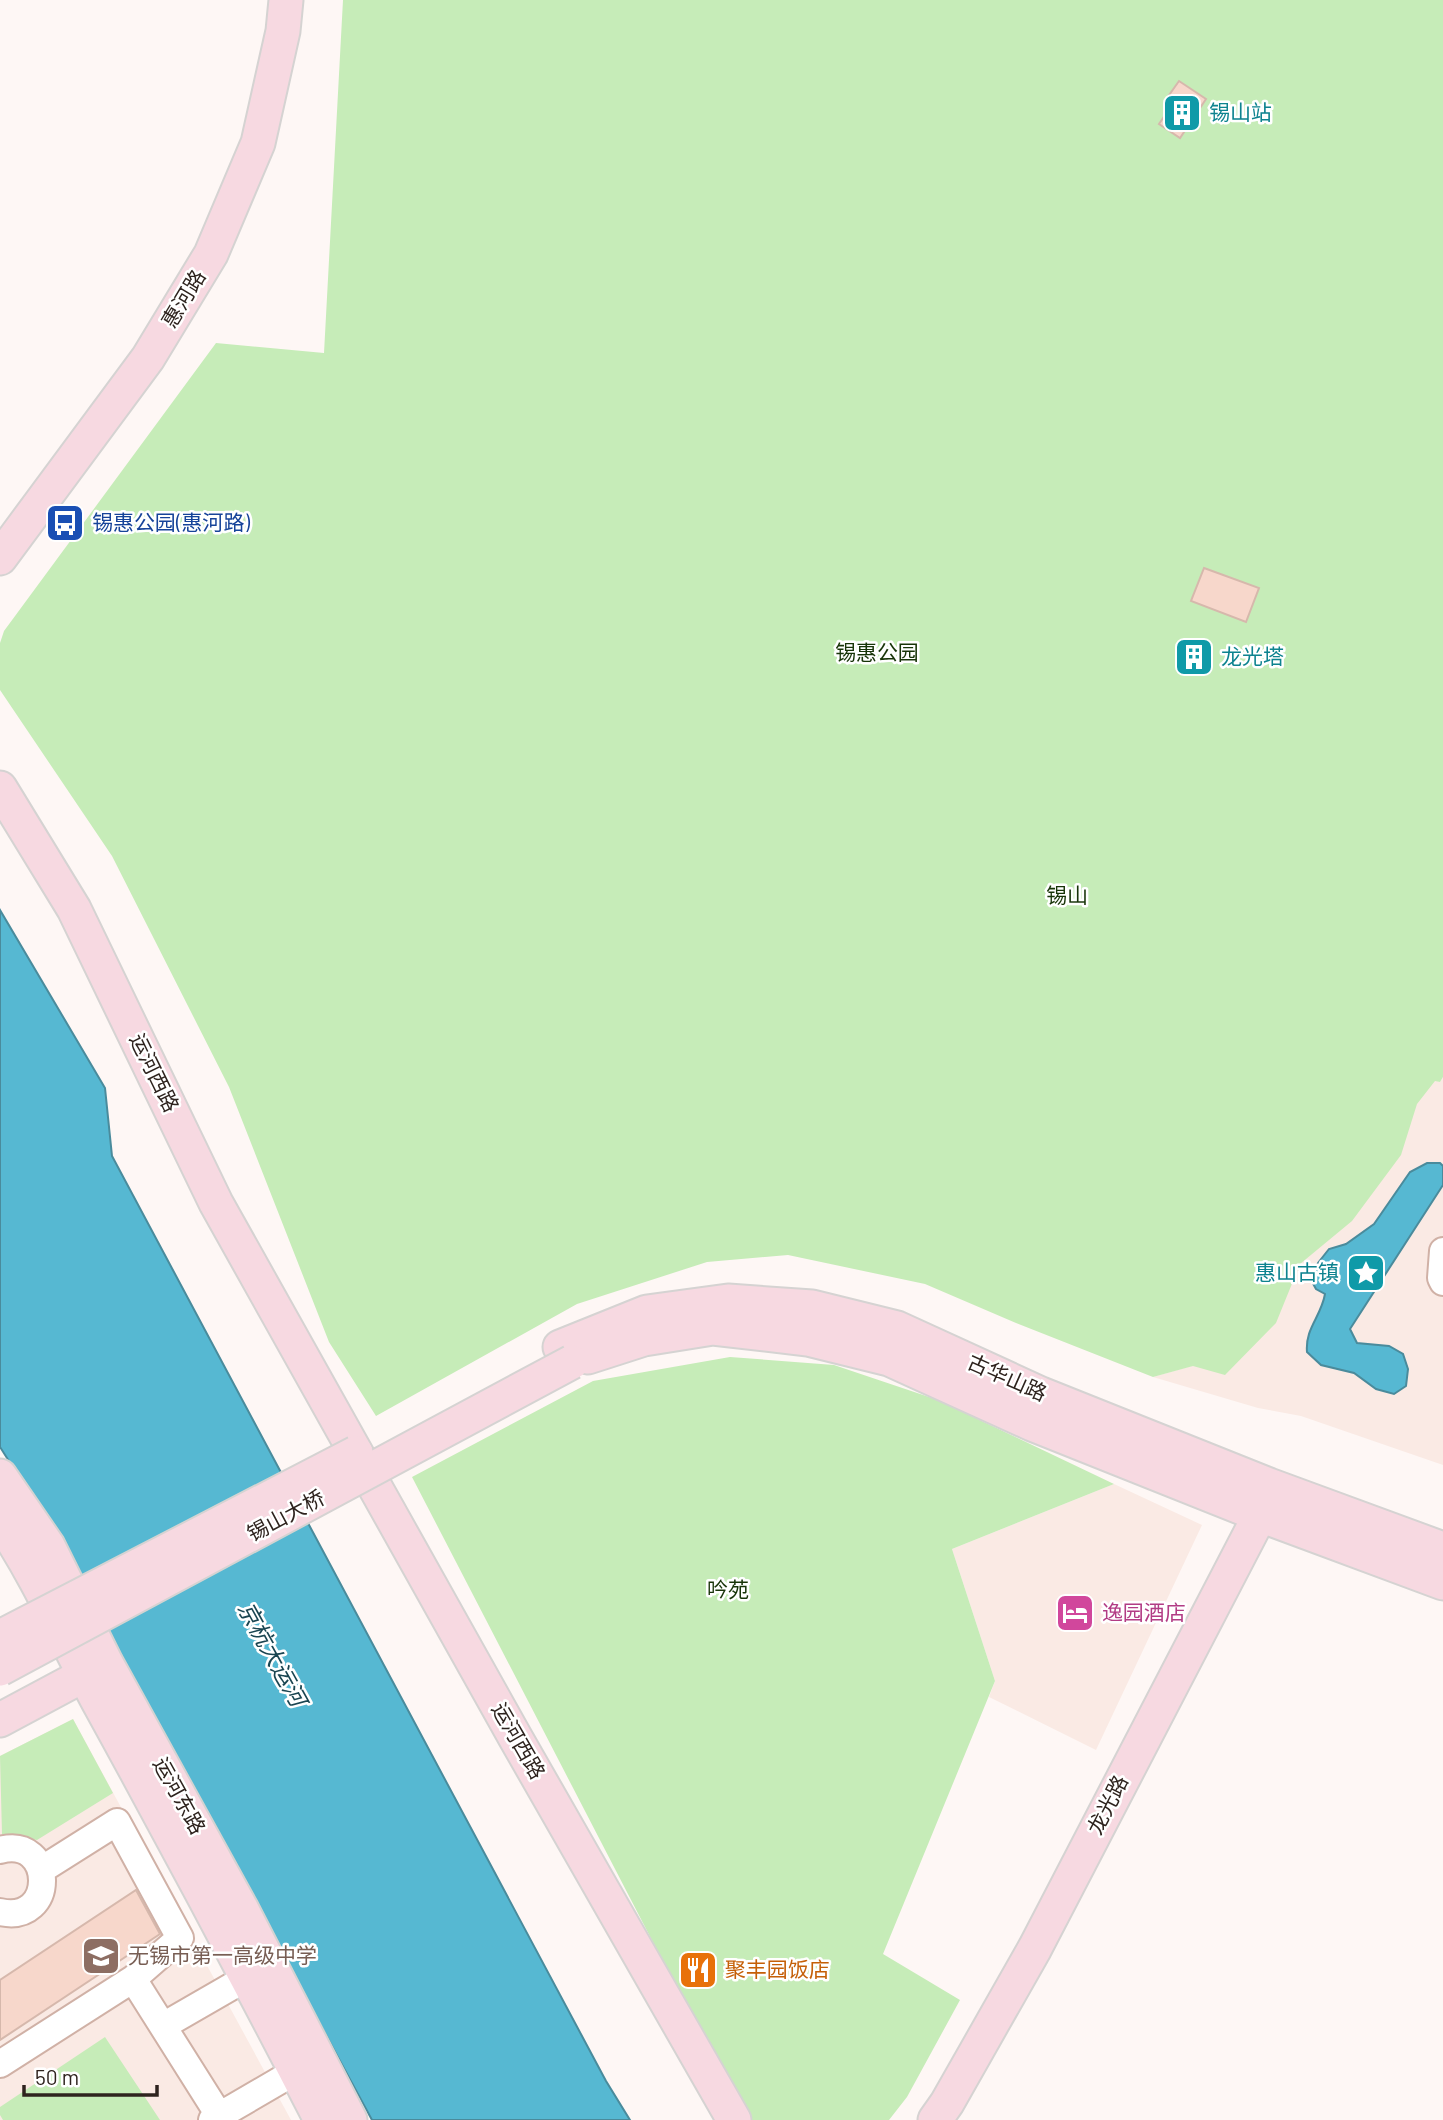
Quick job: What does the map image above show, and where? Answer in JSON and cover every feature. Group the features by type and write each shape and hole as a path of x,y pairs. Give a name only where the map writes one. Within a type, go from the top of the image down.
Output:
{"main road":[{"name":"惠河路","path":"0,558 148,358 211,254 258,143 283,31 286,0"},
{"name":"运河西路","path":"0,788 74,909 216,1203 515,1737 734,2120"},
{"name":"古华山路","path":"566,1354 647,1312 728,1301 812,1307 897,1328 1443,1583"},
{"name":"锡山大桥","path":"0,1637 566,1354"},
{"name":"锡山大桥","path":"0,1669 566,1354"},
{"name":"运河西路","path":"304,1360 304,1405 709,2120"},
{"name":"运河东路","path":"0,1476 48,1546 106,1663 242,1910 350,2120"},
{"name":"古华山路","path":"1264,1500 1443,1549"},
{"name":"龙光路","path":"935,2120 1035,1948 1264,1500"},
{"name":"运河东路","path":"0,1521 13,1566 84,1675 248,1977 321,2120"},
{"path":"0,1720 84,1675"}],"street":[{"path":"1443,1251 1443,1282"},
{"path":"0,2064 133,1979 180,1938 117,1822 41,1870"},
{"path":"0,1850 18,1849 28,1853 36,1860 41,1870 41,1891 36,1901 19,1912 0,1912"},
{"path":"163,2026 248,1977"},
{"path":"133,1979 218,2118 296,2071"}],"shaded area":[{"name":"惠山古镇","path":"1417,1074 1440,1082 1443,1077 1443,1465 1301,1416 1258,1408 1153,1377 1223,1357 1269,1305"},
{"path":"1114,1484 1202,1525 1096,1750 989,1697 995,1681 952,1549"},
{"name":"无锡市第一高级中学","path":"73,1719 291,2120 0,2120 0,1756"}],"green space":[{"name":"锡惠公园","path":"343,0 1443,0 1443,1077 1440,1082 1435,1081 1417,1104 1401,1155 1352,1221 1300,1264 1276,1323 1225,1375 1193,1366 1153,1377 925,1284 788,1255 707,1262 577,1304 376,1416 329,1342 229,1087 112,856 0,690 0,643 4,631 216,343 324,353"},
{"name":"吟苑","path":"730,1357 834,1365 938,1400 1114,1484 952,1549 995,1681 883,1954 960,2000 907,2097 889,2120 745,2120 412,1477 593,1381"},
{"path":"73,1719 113,1793 37,1840 2,1834 0,1756"},
{"path":"105,2037 160,2120 3,2120 0,2107"}],"water":[{"name":"京杭大运河","path":"0,910 105,1088 112,1156 606,2081 630,2120 372,2120 48,1523 0,1447"},
{"path":"1427,1163 1440,1163 1443,1166 1443,1185 1350,1329 1357,1343 1389,1346 1403,1354 1408,1369 1406,1386 1394,1394 1376,1389 1354,1373 1321,1365 1307,1352 1308,1336 1325,1294 1316,1289 1311,1280 1318,1263 1329,1249 1346,1244 1374,1224 1410,1172"}],"building":[{"name":"锡山站","path":"1179,81 1206,99 1180,138 1159,124 1174,102 1167,98"},
{"path":"1204,568 1259,588 1246,622 1191,601"},
{"name":"龙光塔","path":"1194,645 1203,648 1206,657 1203,666 1194,669 1185,666 1182,657 1185,648"},
{"path":"136,1890 160,1934 0,2040 0,1980"}],"place":[{"name":"锡山站","path":"1182,113"},
{"name":"锡惠公园(惠河路)","path":"65,523"},
{"name":"龙光塔","path":"1194,657"},
{"name":"惠山古镇","path":"1366,1273"},
{"name":"逸园酒店","path":"1075,1613"},
{"name":"无锡市第一高级中学","path":"101,1956"},
{"name":"聚丰园饭店","path":"698,1970"}],"park label":[{"name":"锡山","path":"1067,896"}]}
